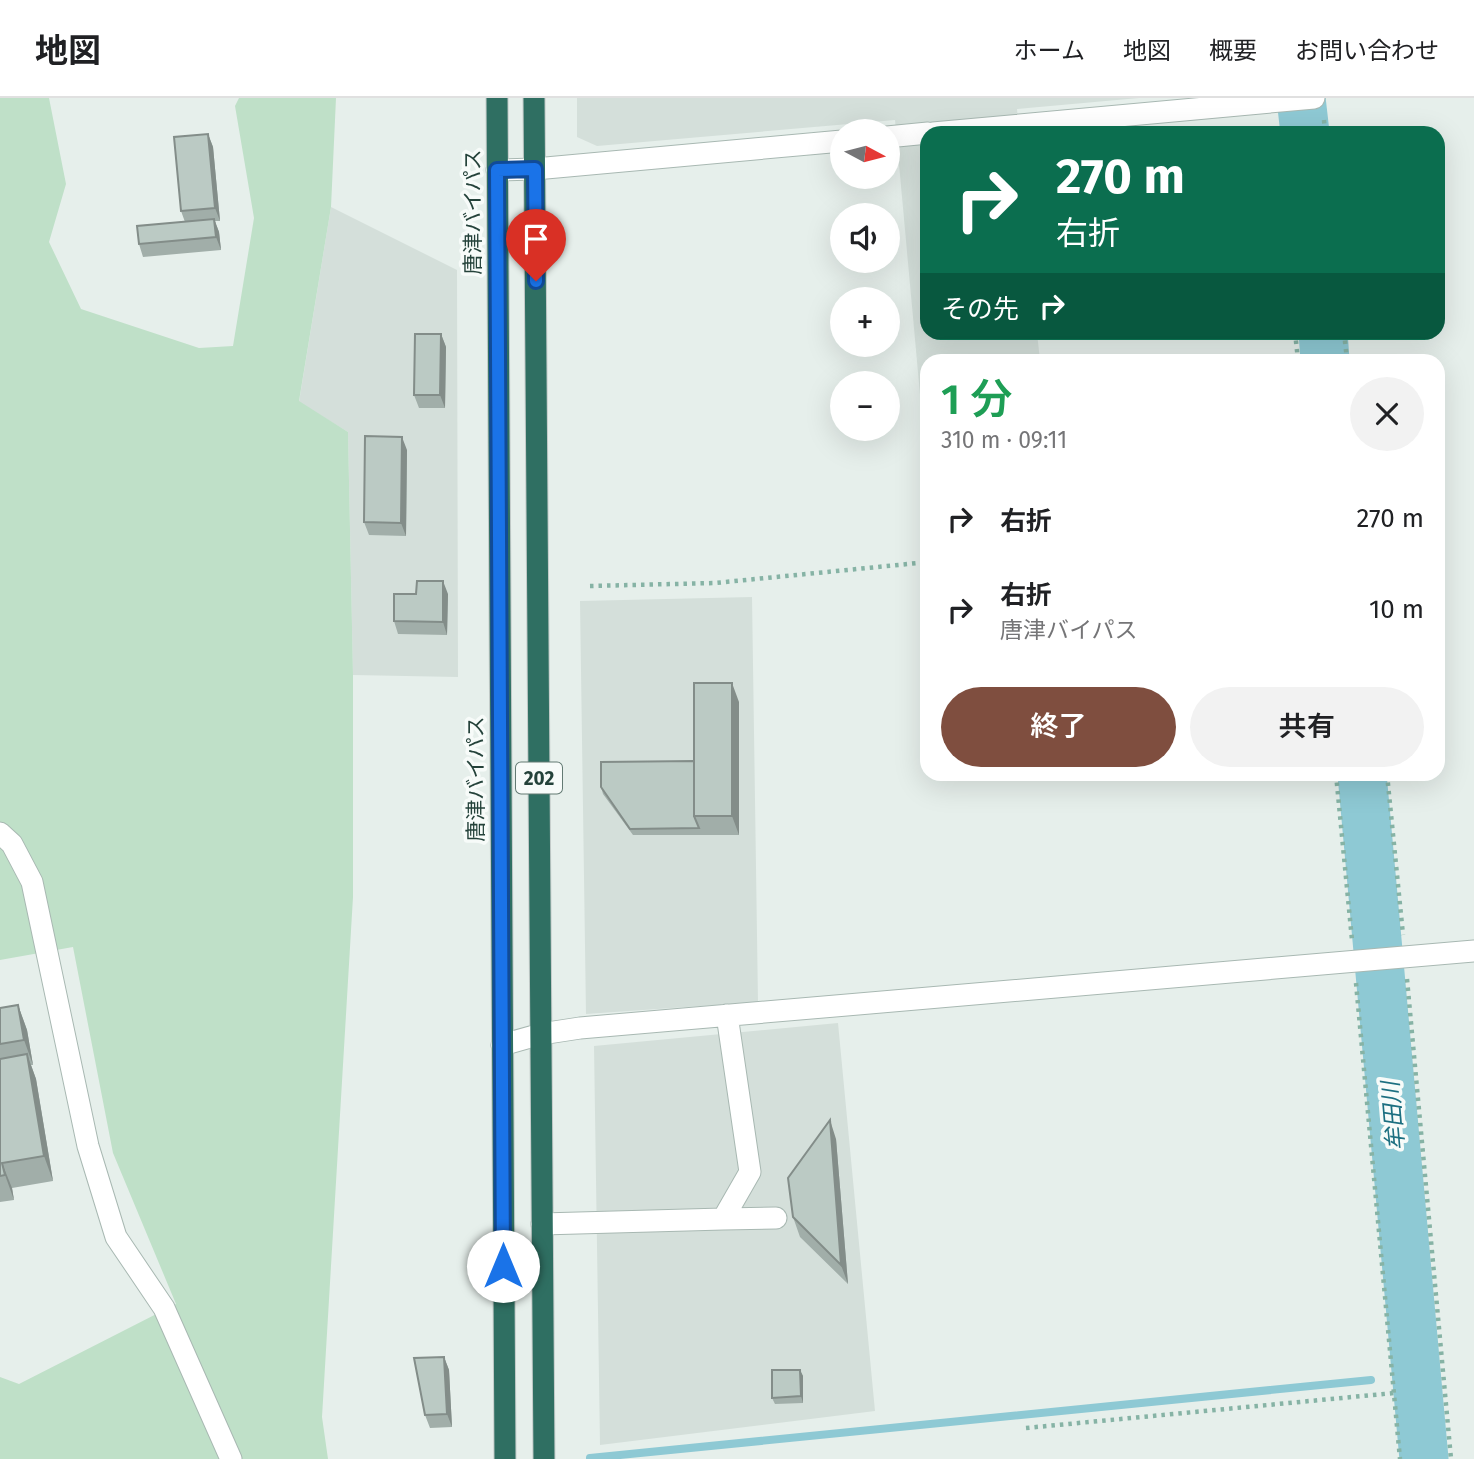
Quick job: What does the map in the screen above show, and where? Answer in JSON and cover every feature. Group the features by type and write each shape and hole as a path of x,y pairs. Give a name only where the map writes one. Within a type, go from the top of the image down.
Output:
{"highway":[{"name":"唐津バイパス","path":"497,98 505,1459"},
{"name":"202","path":"534,98 544,1459"}],"street":[{"path":"1010,126 1314,98"},
{"path":"900,136 920,135"},
{"path":"497,170 535,169 830,142"},
{"path":"0,833 12,844 32,882 88,1146 116,1237 164,1308 231,1459"},
{"path":"502,1045 541,1034 580,1028 1474,951"},
{"path":"723,1219 750,1172 727,1016"},
{"path":"542,1224 776,1218"}],"path":[{"path":"590,586 715,583 920,563"},
{"path":"1337,781 1400,1459"},
{"path":"1388,781 1451,1459"},
{"path":"1026,1428 1394,1394"}],"shaded area":[{"path":"577,98 1139,98 1017,109 1018,126 920,126 920,340 1038,340 1039,354 920,354 920,394 900,175 900,119 830,119 830,126 597,146 577,137"},
{"path":"331,207 457,270 458,677 353,675 348,432 299,402"},
{"path":"752,597 758,1002 586,1014 580,601"},
{"path":"838,1023 875,1411 600,1445 594,1046"}],"green space":[{"path":"0,98 49,98 66,184 49,242 81,309 199,348 233,346 254,218 235,106 239,98 336,98 331,207 299,401 348,432 353,675 353,897 322,1417 328,1459 0,1459 0,1377 19,1384 176,1304 113,1153 73,947 0,960"}],"building":[{"path":"208,134 215,208 181,211 174,137"},
{"path":"214,219 216,237 139,244 137,226"},
{"path":"415,334 441,334 440,395 414,395"},
{"path":"365,436 402,437 401,523 364,522"},
{"path":"417,581 443,581 443,622 394,621 394,594 416,594"},
{"path":"694,683 732,683 732,816 694,816"},
{"path":"694,761 694,816 699,828 630,829 601,787 601,762"},
{"path":"18,1005 24,1040 0,1044 0,1008"},
{"path":"27,1054 44,1156 2,1163 5,1175 0,1176 0,1059"},
{"path":"830,1120 841,1265 793,1217 788,1178"},
{"path":"444,1357 447,1414 425,1415 414,1358"},
{"path":"772,1370 800,1370 801,1396 772,1398"}],"waterway":[{"name":"牟田川","path":"1301,98 1304,126"},
{"name":"牟田川","path":"1324,340 1325,354"},
{"name":"牟田川","path":"1363,781 1424,1459"},
{"path":"590,1458 1371,1380"}],"route":[{"path":"503,1266 497,170 535,169 536,281"}]}
